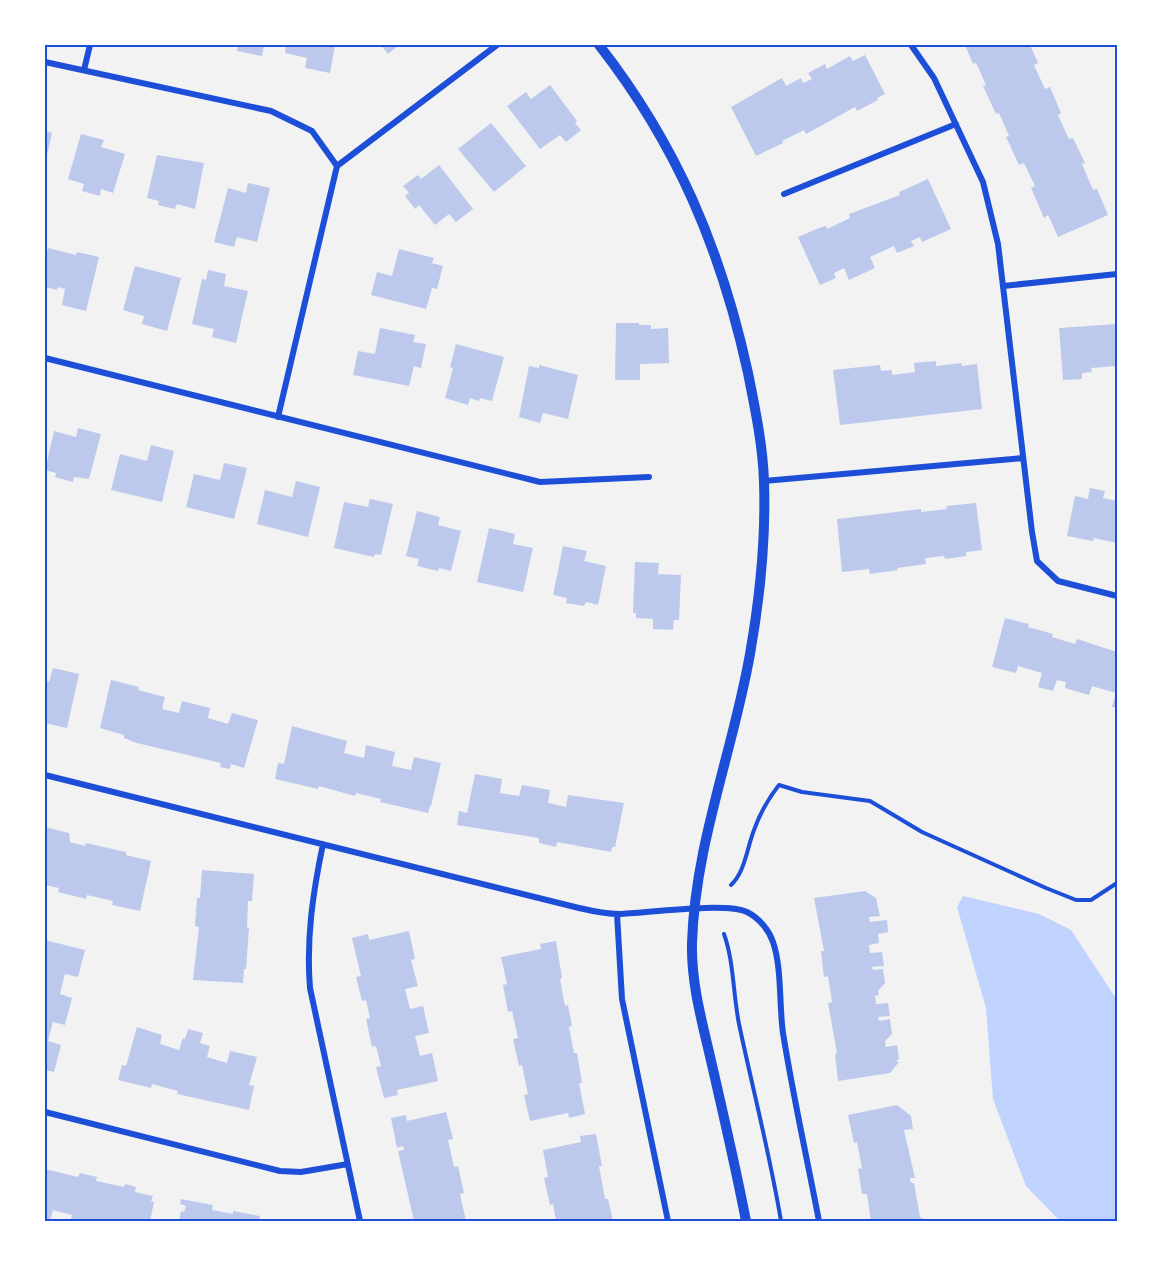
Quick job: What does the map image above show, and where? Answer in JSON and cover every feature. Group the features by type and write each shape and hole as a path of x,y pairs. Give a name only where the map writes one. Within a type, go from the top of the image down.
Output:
{"street":[{"path":"84,70 90,45"},
{"path":"278,417 337,166 497,45"},
{"path":"598,45 622,75 660,135 692,196 709,238 739,332 754,403 764,481 763,557 750,653 734,730 700,866 692,946 695,986 746,1221"},
{"path":"911,45 934,78 982,182 998,244 1032,532 1038,561 1058,581 1117,596"},
{"path":"45,62 272,111 312,131 337,166"},
{"path":"784,194 956,124"},
{"path":"1003,286 1117,274"},
{"path":"45,358 540,482 649,477"},
{"path":"764,481 1023,458"},
{"path":"45,775 579,908 617,914 695,909 745,911 757,918 773,941 783,1033 819,1221"},
{"path":"324,844 310,912 308,962 315,1009 360,1221"},
{"path":"617,914 623,1011 668,1221"},
{"path":"45,1112 280,1171 301,1172 348,1164"}],"path":[{"path":"731,885 738,878 754,829 765,806 779,785 802,792 870,801 922,832 1076,900 1091,900 1117,884"},
{"path":"724,934 729,948 740,1026 782,1221"}],"water":[{"path":"963,896 1039,914 1071,930 1117,1000 1117,1221 1060,1221 1026,1186 993,1099 986,1008 957,907"}],"building":[{"path":"238,45 264,45 262,56 237,51"},
{"path":"286,45 335,45 330,73 305,68 307,58 285,53"},
{"path":"381,45 399,45 388,54"},
{"path":"965,45 1030,45 1038,63 1034,65 1045,89 1050,87 1061,113 1058,115 1069,139 1073,138 1085,163 1082,164 1093,190 1097,189 1108,215 1058,237 1048,215 1044,218 1031,188 1035,186 1024,163 1019,165 1006,137 1009,136 999,113 996,114 983,86 986,85"},
{"path":"865,55 885,94 857,111 855,107 806,134 804,130 756,156 731,107 782,78 786,86 801,78 803,83 812,79 808,73 825,64 827,69 850,56 853,61"},
{"path":"550,85 577,121 575,123 581,130 566,142 560,135 540,149 507,106 526,92 531,99"},
{"path":"491,123 526,166 494,192 458,149"},
{"path":"45,131 52,133 46,159 45,159"},
{"path":"81,134 104,140 101,147 125,154 113,193 101,189 100,196 82,191 84,184 68,179"},
{"path":"157,155 204,163 195,209 177,204 175,209 158,205 159,201 147,198"},
{"path":"439,165 473,209 456,222 449,214 435,225 419,205 415,209 405,196 409,193 403,186 418,175 421,179"},
{"path":"928,179 951,229 922,242 920,237 911,241 914,246 897,253 894,246 870,257 875,268 849,280 844,268 834,273 836,278 820,285 798,237 826,226 827,229 850,218 849,214 900,195 899,192"},
{"path":"248,183 270,188 257,242 237,237 234,247 214,242 228,188 246,193"},
{"path":"48,248 76,255 77,252 99,257 86,311 62,305 65,289 45,287 45,260"},
{"path":"399,249 434,258 432,263 443,266 437,289 432,288 426,309 371,295 377,272 392,276"},
{"path":"135,266 181,278 167,331 142,324 144,316 123,310"},
{"path":"208,270 226,274 224,286 248,291 236,343 212,337 214,329 192,324 202,279 206,280"},
{"path":"616,323 651,325 651,329 668,328 669,363 640,364 640,380 615,380"},
{"path":"1117,324 1117,366 1091,368 1092,372 1082,373 1082,379 1063,380 1059,328"},
{"path":"380,328 415,335 413,342 426,344 421,368 414,366 409,386 353,375 358,351 375,354"},
{"path":"456,344 504,357 492,401 470,398 468,405 445,398 453,368 450,367"},
{"path":"936,361 936,366 977,364 982,409 840,425 833,370 880,365 881,371 892,370 892,375 915,372 914,363"},
{"path":"539,365 578,375 568,419 543,413 540,423 519,417 529,366 539,368"},
{"path":"78,428 101,434 89,479 74,477 73,482 55,477 56,473 45,470 54,431 76,437"},
{"path":"151,445 174,451 162,502 111,490 120,454 147,461"},
{"path":"224,463 247,468 234,519 186,507 194,474 220,480"},
{"path":"296,481 320,487 308,537 257,524 265,490 292,497"},
{"path":"1090,488 1105,491 1103,498 1117,501 1117,543 1067,536 1075,496 1088,499"},
{"path":"370,499 393,504 381,555 375,554 374,557 334,548 344,502 368,507"},
{"path":"976,503 982,550 966,552 966,556 945,559 944,556 925,558 926,564 897,568 898,570 870,574 869,569 842,572 837,519 921,509 921,512 947,509 946,506"},
{"path":"417,511 440,517 438,525 461,531 451,571 439,568 438,571 417,566 419,559 406,556"},
{"path":"489,528 515,534 513,544 533,548 523,592 477,582"},
{"path":"563,546 587,551 584,561 606,566 598,605 586,602 584,606 566,603 567,598 553,595"},
{"path":"635,562 659,563 658,574 681,575 679,620 674,620 673,630 653,629 653,619 636,618 636,613 633,613"},
{"path":"1005,618 1029,624 1028,627 1053,634 1052,637 1075,644 1077,639 1117,652 1117,708 1112,707 1116,693 1092,686 1089,695 1065,688 1066,682 1057,680 1053,691 1038,687 1042,673 1018,666 1016,673 992,667"},
{"path":"53,668 79,674 67,728 45,723 45,680 49,682"},
{"path":"111,680 165,697 162,709 179,713 182,701 210,708 208,718 228,724 232,713 258,720 244,768 231,764 230,769 220,767 221,763 137,743 124,738 124,735 100,728"},
{"path":"292,726 347,741 344,753 364,758 366,745 395,752 392,766 411,770 414,757 441,763 428,813 380,802 381,799 356,793 355,796 319,786 318,789 275,779 278,763 284,764"},
{"path":"475,774 502,779 500,793 519,796 522,785 550,790 548,803 566,807 568,795 624,803 615,847 612,847 611,852 557,842 556,847 539,843 539,838 457,825 459,811 467,813"},
{"path":"45,827 69,833 70,842 85,846 86,843 126,852 126,855 151,861 140,911 112,905 113,901 87,895 86,899 58,892 59,888 45,885"},
{"path":"202,870 254,874 252,901 248,901 247,928 249,928 243,983 193,980 199,927 195,926 197,898 200,898"},
{"path":"865,891 876,898 880,916 869,917 870,922 887,920 888,932 878,934 879,943 869,945 870,953 882,952 884,966 872,967 873,970 883,969 885,983 878,991 879,995 875,996 876,1004 888,1003 890,1016 878,1017 879,1021 890,1019 892,1034 885,1041 886,1047 897,1045 899,1059 896,1061 899,1062 890,1073 838,1081 835,1054 837,1053 828,1003 832,1002 828,976 824,977 821,951 824,951 814,898"},
{"path":"409,931 415,959 411,960 418,986 405,989 410,1009 423,1006 429,1033 415,1036 420,1056 432,1053 438,1081 397,1090 398,1095 384,1098 376,1067 381,1066 376,1046 372,1047 366,1019 370,1018 366,1000 362,1001 356,977 361,976 352,938 368,934 369,940"},
{"path":"45,940 85,950 78,977 65,974 60,994 72,998 65,1025 53,1022 48,1041 61,1045 54,1072 45,1070"},
{"path":"556,941 562,978 560,979 565,1006 568,1005 572,1026 569,1027 574,1053 577,1053 582,1083 579,1083 585,1114 569,1118 568,1113 530,1121 524,1095 528,1094 522,1065 519,1066 513,1039 518,1038 512,1011 508,1012 503,985 507,984 501,957 541,949 540,944"},
{"path":"137,1027 162,1035 160,1044 179,1050 188,1029 203,1033 200,1043 210,1046 207,1057 227,1063 230,1051 257,1057 249,1085 254,1086 249,1110 177,1094 178,1091 152,1084 151,1088 118,1080 122,1065 126,1066"},
{"path":"897,1105 911,1116 913,1129 904,1130 915,1178 910,1178 911,1183 914,1183 920,1217 927,1221 871,1221 867,1194 862,1194 858,1169 862,1168 857,1142 854,1143 848,1115"},
{"path":"446,1112 453,1139 448,1140 454,1167 458,1166 464,1193 460,1194 466,1221 414,1221 398,1151 404,1150 403,1146 397,1148 391,1118 406,1115 407,1121"},
{"path":"596,1134 605,1199 608,1199 613,1221 556,1221 544,1178 548,1177 543,1150 581,1142 580,1136"},
{"path":"45,1169 78,1177 80,1173 97,1177 96,1181 136,1187 135,1192 153,1196 150,1221 70,1221 72,1215 53,1210 50,1221 45,1221"},
{"path":"181,1199 213,1205 212,1210 260,1216 259,1221 179,1221 181,1211 184,1212 186,1206 180,1204"}]}
